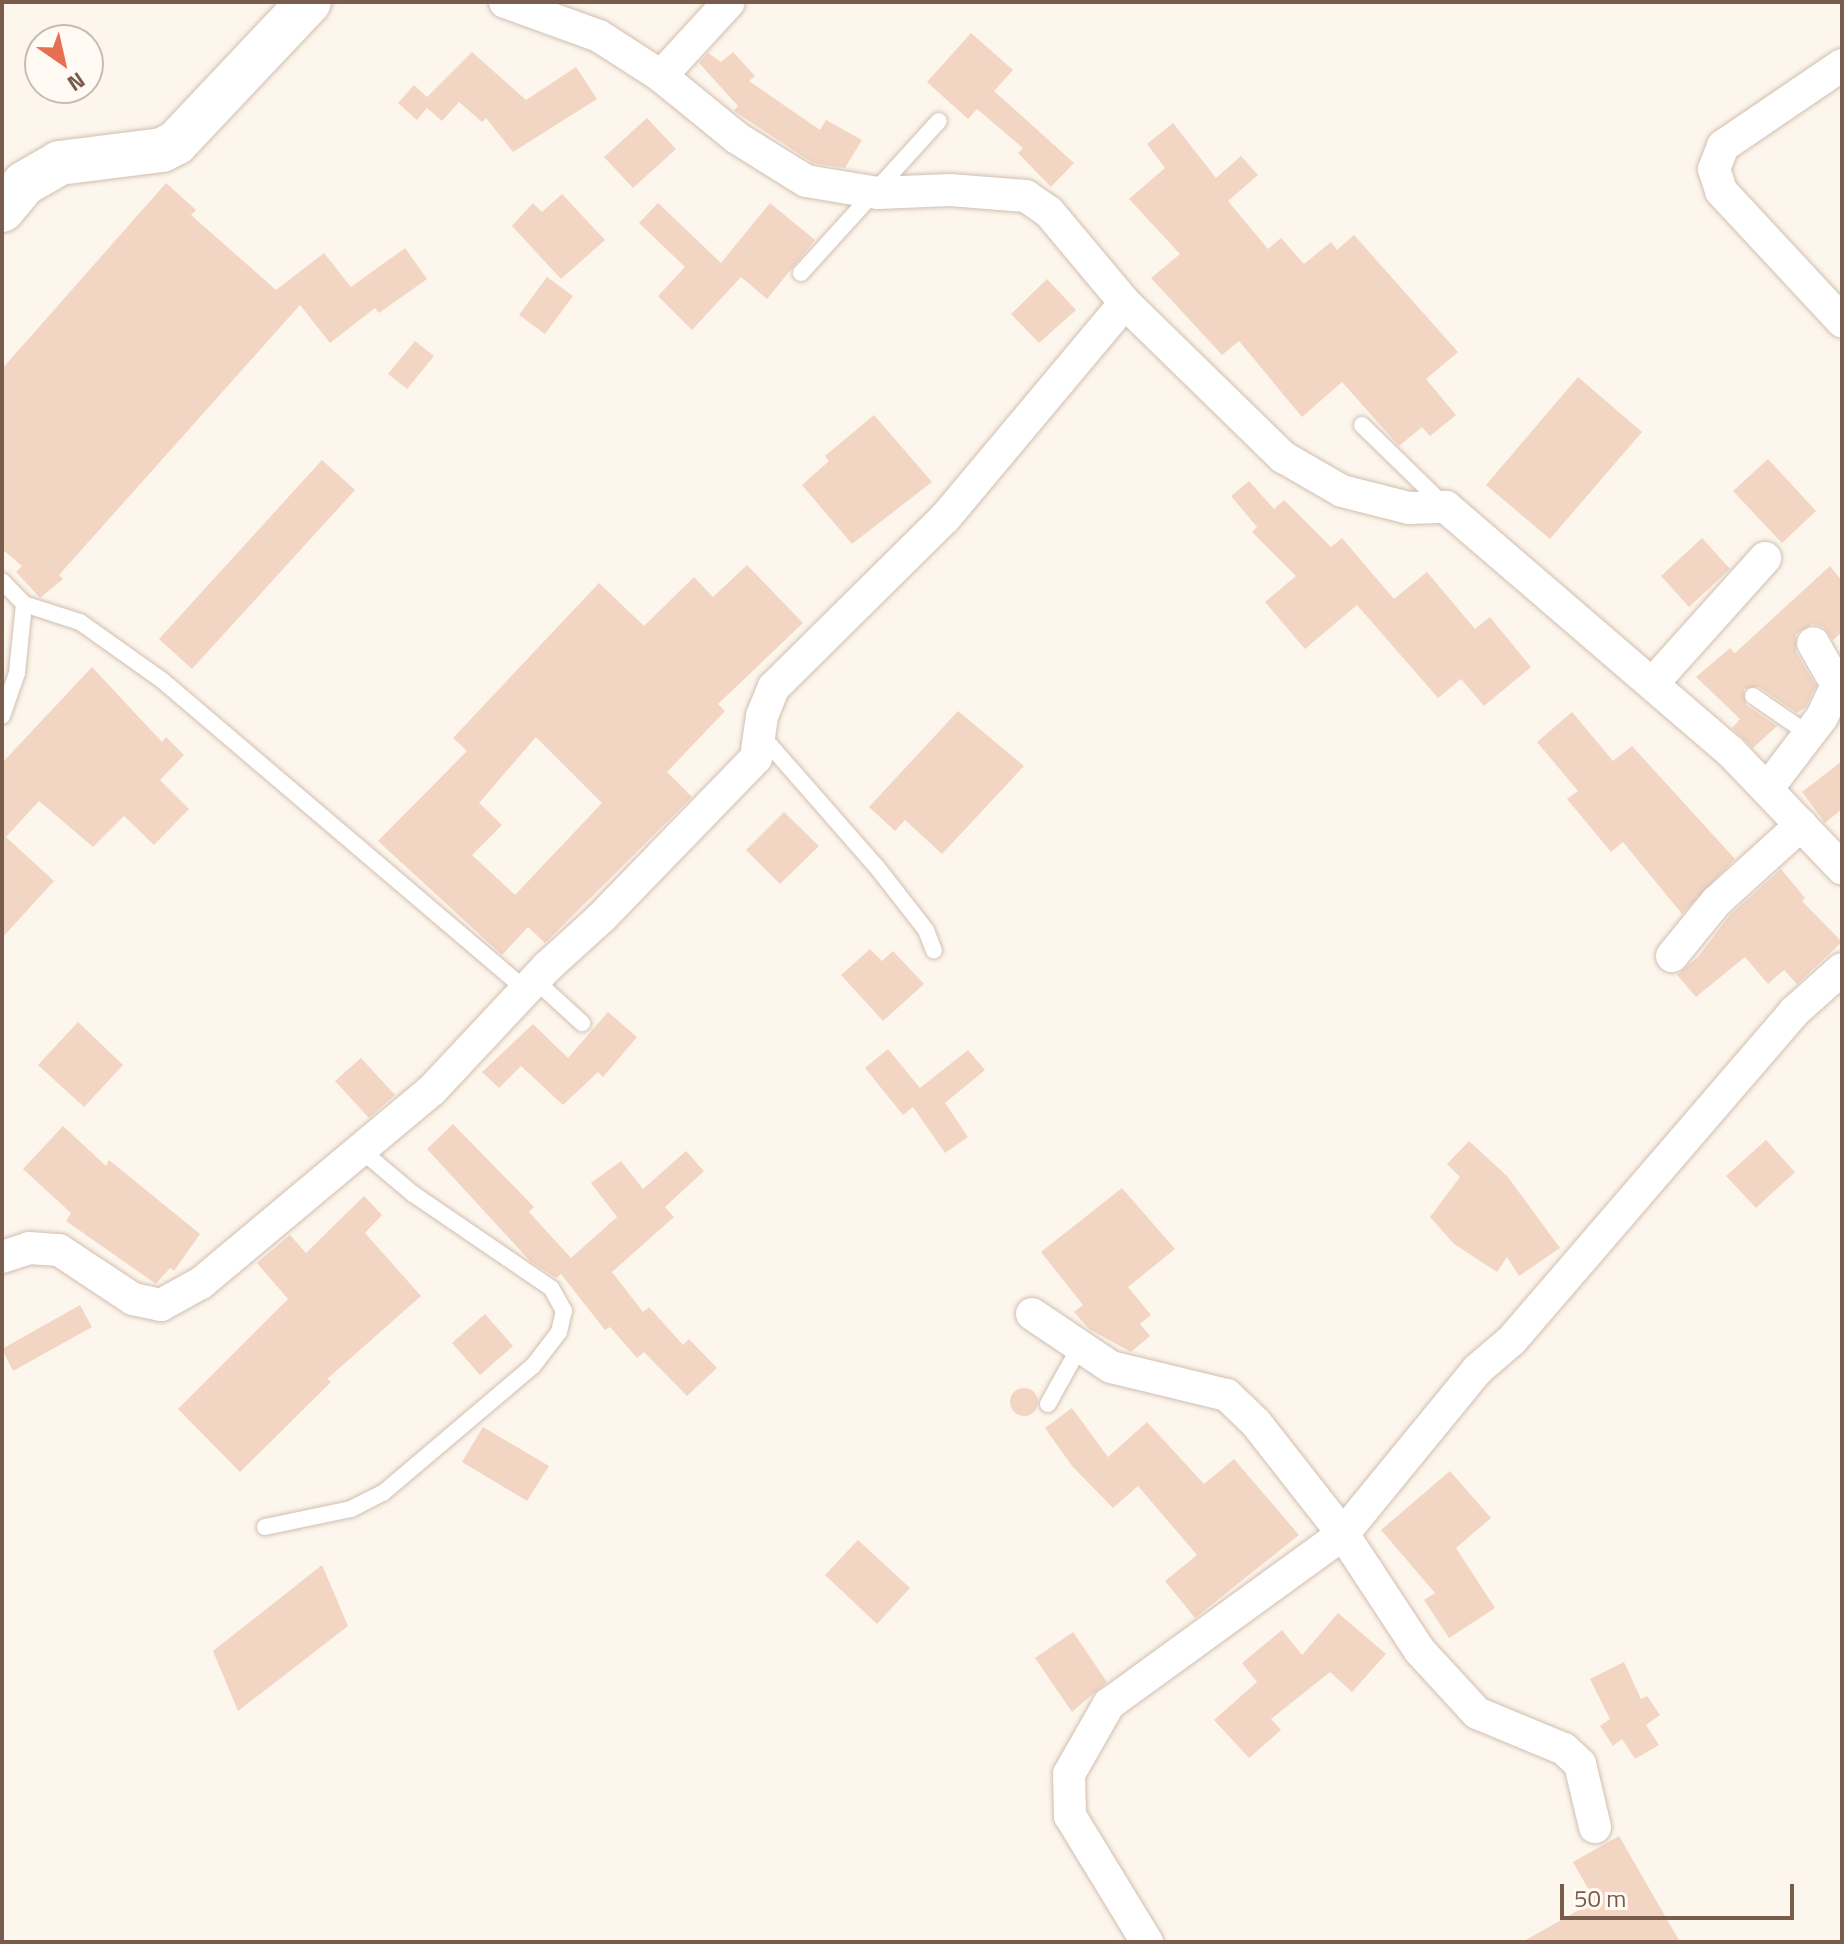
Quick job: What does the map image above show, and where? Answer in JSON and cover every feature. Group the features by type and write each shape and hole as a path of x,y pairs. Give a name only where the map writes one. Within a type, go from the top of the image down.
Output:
{"street":[{"path":"2,210 25,183 59,163 162,150 176,143 309,2"},
{"path":"505,2 599,36 661,76 737,138 806,181 878,193 950,190 1026,196 1049,212 1125,303 1283,457 1342,491 1409,508 1446,507 1653,683 1767,789 1842,868"},
{"path":"661,76 729,2"},
{"path":"1842,65 1723,146 1714,169 1721,191 1842,321"},
{"path":"2,1257 29,1248 59,1250 133,1299 161,1305 201,1283 432,1090 530,985 727,791 756,758 774,687 945,518 1125,303"},
{"path":"1653,683 1765,558"},
{"path":"1767,789 1822,717 1837,685 1813,643"},
{"path":"1672,956 1716,902 1801,825"},
{"path":"1147,1942 1070,1816 1069,1774 1109,1704 1343,1534 1477,1370 1512,1340 1794,1012 1842,969"},
{"path":"1032,1314 1111,1367 1227,1395 1256,1423 1343,1534 1420,1651 1477,1713 1564,1749 1580,1764 1595,1827"}],"lane":[{"path":"801,273 878,193 939,121"},
{"path":"1362,425 1446,507"},
{"path":"2,581 24,604 80,622 163,681 530,985 582,1023"},
{"path":"2,716 17,673 24,604"},
{"path":"1753,696 1807,733"},
{"path":"762,736 876,866 926,930 934,951"},
{"path":"265,1527 351,1509 383,1493 533,1366 559,1332 564,1311 551,1288 413,1194 360,1149"},
{"path":"1048,1404 1079,1348"}],"building":[{"path":"971,33 1013,70 994,91 1074,163 1051,187 1018,153 1023,148 977,109 968,119 927,82"},
{"path":"472,52 526,100 576,67 597,99 513,152 486,118 482,122 459,102 442,121 427,108 417,120 398,103 414,85 427,97"},
{"path":"733,52 755,76 749,81 820,130 826,120 862,140 845,168 813,163 734,111 738,106 699,63 708,53 721,62"},
{"path":"647,118 676,149 633,188 604,157"},
{"path":"1173,123 1216,178 1241,156 1258,175 1228,201 1268,249 1281,238 1304,264 1331,242 1337,250 1354,235 1458,352 1426,379 1456,415 1430,436 1422,427 1399,446 1342,382 1302,417 1239,341 1222,355 1151,278 1180,254 1129,199 1165,168 1147,144"},
{"path":"166,183 196,210 191,215 276,290 324,253 351,287 405,248 427,279 379,313 375,308 330,343 300,305 59,575 63,579 40,598 16,572 22,566 2,549 2,369"},
{"path":"562,194 605,240 561,279 512,226 533,203 542,212"},
{"path":"658,203 721,263 770,203 815,240 767,299 741,277 692,330 658,296 685,267 639,223"},
{"path":"547,277 573,296 545,334 519,315"},
{"path":"1047,279 1076,310 1039,343 1011,314"},
{"path":"415,341 434,356 407,389 388,374"},
{"path":"1578,377 1642,432 1550,539 1486,485"},
{"path":"874,415 932,482 852,544 802,485 829,461 825,456"},
{"path":"1768,459 1816,511 1782,543 1733,491"},
{"path":"322,460 355,490 192,669 159,639"},
{"path":"1249,481 1274,509 1284,500 1331,547 1342,538 1394,599 1427,572 1475,629 1490,617 1531,667 1484,706 1461,679 1438,698 1357,605 1305,649 1265,602 1296,576 1252,532 1257,527 1231,496"},
{"path":"1702,538 1730,569 1689,607 1661,576"},
{"path":"747,565 803,623 718,704 725,711 667,772 692,797 545,943 528,927 502,955 378,841 467,751 453,738 599,583 644,626 694,577 713,597","holes":["536,737 602,803 515,895 472,855 502,825 479,803"]},
{"path":"1830,566 1842,581 1842,632 1833,640 1823,627 1812,624 1796,634 1796,652 1816,686 1806,707 1797,713 1759,687 1744,689 1746,705 1777,726 1753,748 1732,728 1740,719 1696,677 1730,648 1735,653"},
{"path":"92,667 162,742 166,737 184,755 160,780 189,809 154,845 124,816 93,847 39,801 6,837 54,881 2,938 2,763"},
{"path":"958,711 1024,766 942,854 905,820 895,831 869,807"},
{"path":"1572,712 1613,761 1632,746 1735,859 1682,914 1623,842 1611,852 1567,799 1578,791 1537,742"},
{"path":"1842,761 1842,809 1825,823 1802,792"},
{"path":"784,812 819,846 780,884 746,850"},
{"path":"1781,869 1805,898 1802,901 1842,942 1797,984 1784,970 1768,984 1745,957 1696,997 1677,975 1698,957 1730,915"},
{"path":"870,949 882,961 893,951 924,984 883,1021 841,975"},
{"path":"608,1012 637,1037 603,1077 598,1072 563,1105 521,1066 499,1088 482,1072 533,1024 568,1058"},
{"path":"78,1022 123,1065 84,1107 38,1065"},
{"path":"888,1049 920,1088 968,1050 985,1070 945,1103 968,1137 945,1153 913,1107 903,1115 865,1068"},
{"path":"361,1058 395,1095 369,1118 335,1081"},
{"path":"453,1124 534,1207 529,1212 571,1258 617,1217 591,1183 621,1161 643,1189 686,1151 704,1171 665,1207 674,1217 612,1272 643,1312 649,1307 683,1345 689,1339 717,1368 687,1396 644,1352 637,1358 610,1327 605,1330 561,1274 556,1278 530,1261 427,1149"},
{"path":"63,1126 106,1166 109,1160 200,1234 174,1271 170,1268 156,1284 66,1221 71,1213 23,1169"},
{"path":"1766,1140 1795,1172 1756,1208 1726,1176"},
{"path":"1469,1141 1507,1176 1560,1248 1519,1276 1507,1257 1497,1272 1454,1244 1430,1217 1460,1177 1447,1164"},
{"path":"1122,1188 1175,1249 1128,1287 1151,1315 1140,1324 1150,1336 1131,1352 1089,1329 1074,1312 1083,1305 1041,1252"},
{"path":"364,1196 382,1215 365,1233 421,1296 327,1379 331,1382 240,1472 178,1409 288,1299 257,1263 290,1235 306,1253"},
{"path":"80,1305 92,1327 13,1371 2,1349"},
{"path":"485,1314 513,1346 480,1375 452,1343"},
{"path":"1024,1388 1034,1392 1038,1402 1034,1412 1024,1416 1014,1412 1010,1402 1014,1392"},
{"path":"1072,1408 1108,1457 1147,1422 1204,1484 1234,1459 1299,1535 1195,1618 1165,1581 1197,1555 1138,1486 1113,1508 1072,1466 1045,1428"},
{"path":"483,1427 549,1466 527,1501 462,1462"},
{"path":"1450,1471 1491,1518 1456,1548 1495,1608 1449,1638 1424,1600 1435,1593 1381,1530"},
{"path":"858,1540 910,1588 877,1624 825,1575"},
{"path":"322,1565 348,1626 238,1711 213,1651"},
{"path":"1338,1613 1386,1654 1352,1692 1330,1672 1271,1719 1281,1730 1249,1758 1214,1720 1257,1682 1242,1663 1282,1630 1302,1655"},
{"path":"1073,1632 1107,1682 1072,1712 1035,1658"},
{"path":"1624,1662 1641,1699 1647,1696 1660,1715 1646,1725 1659,1745 1635,1759 1622,1739 1613,1746 1600,1726 1610,1719 1590,1679"},
{"path":"1619,1836 1680,1942 1522,1942 1595,1901 1573,1862"}]}
